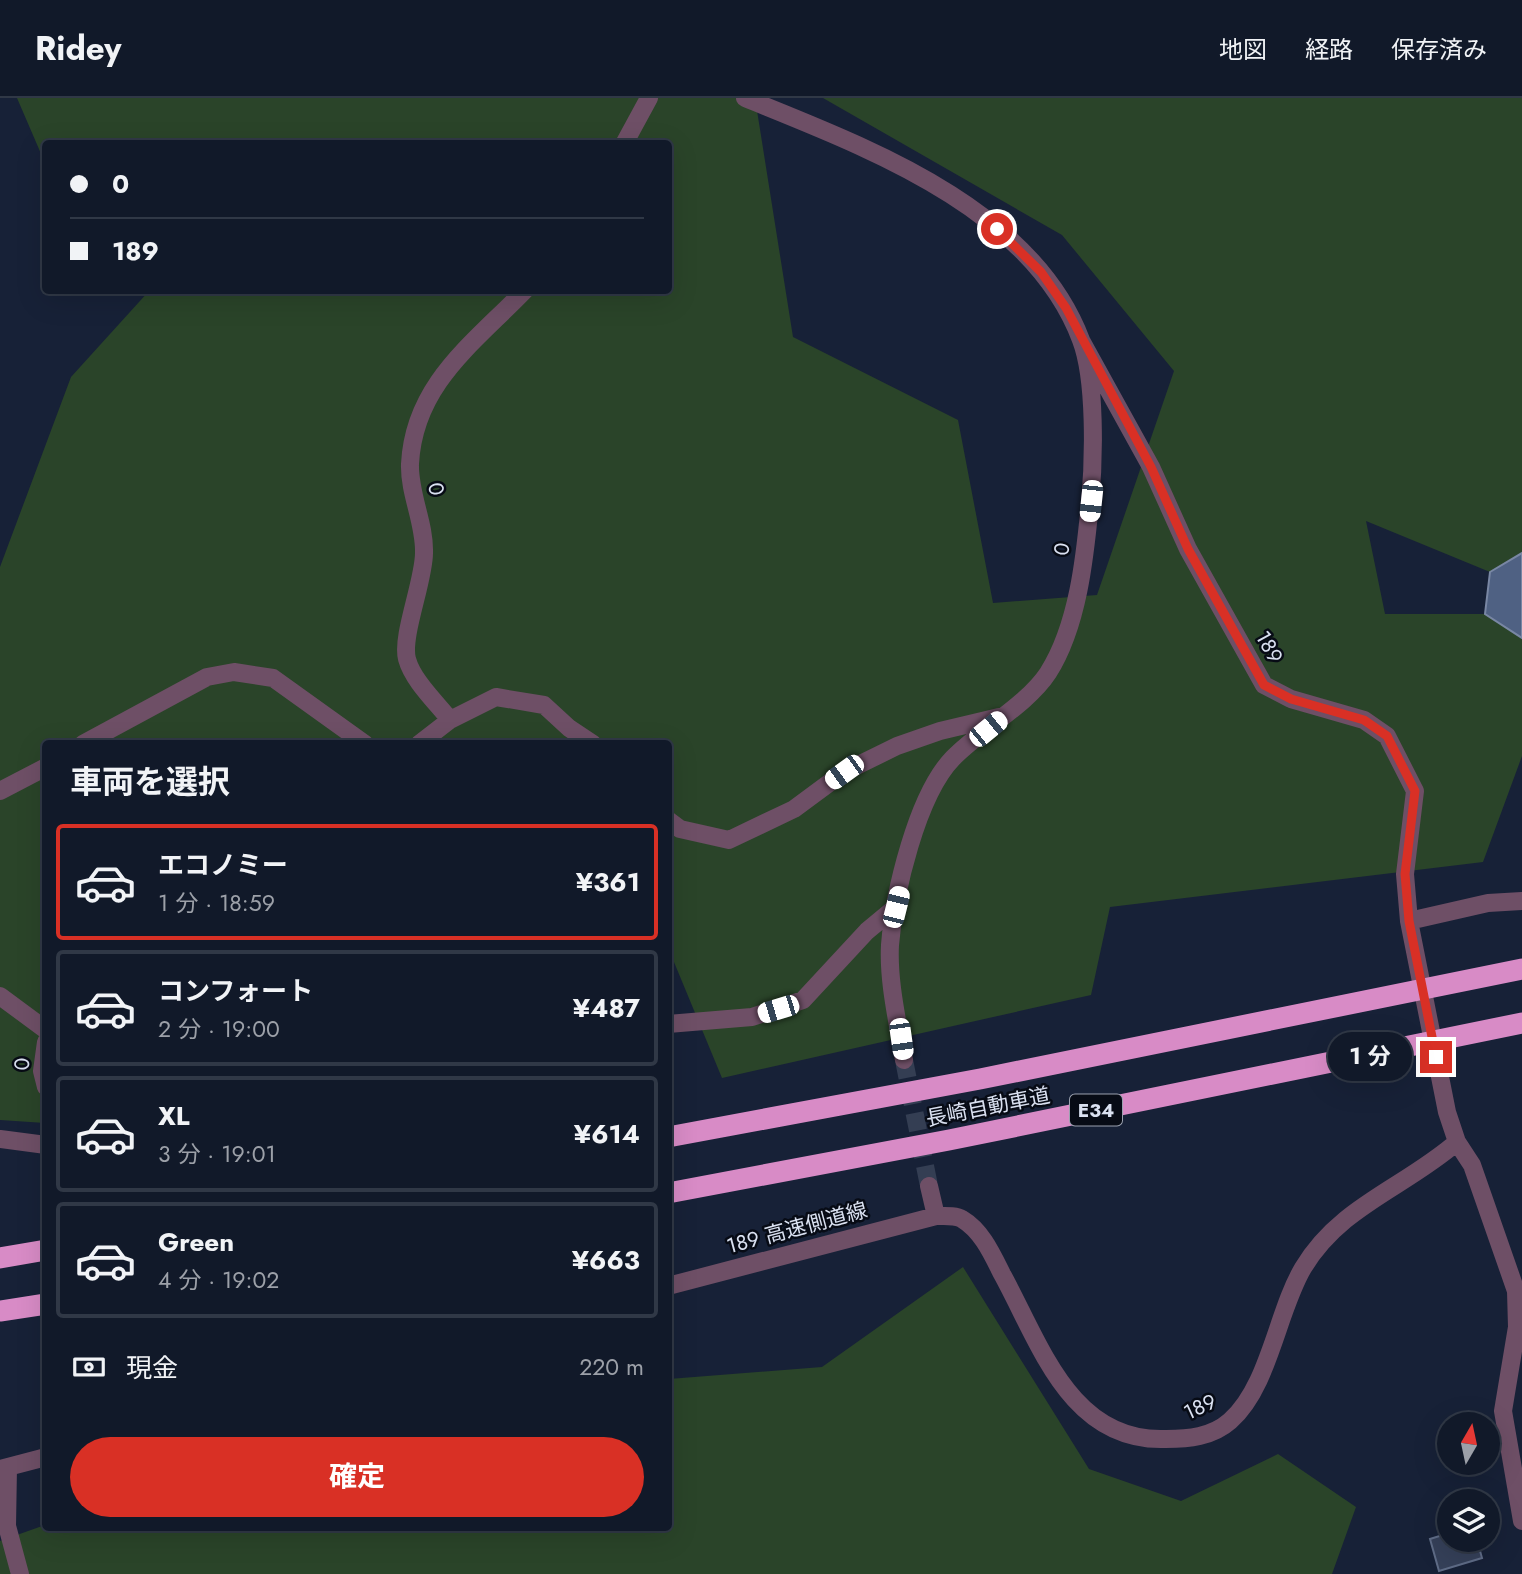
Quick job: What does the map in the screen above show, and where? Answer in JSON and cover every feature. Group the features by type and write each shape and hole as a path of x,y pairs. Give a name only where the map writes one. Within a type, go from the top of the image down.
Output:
{"highway":[{"name":"長崎自動車道","path":"672,1136 980,1079 1522,969"},
{"name":"長崎自動車道","path":"672,1191 949,1140 1522,1023"},
{"path":"0,1258 42,1251"},
{"path":"0,1311 42,1305"}],"street":[{"path":"626,140 649,98"},
{"name":"0","path":"745,98 864,147 946,192 997,229 1041,272 1066,308 1082,342 1093,417 1093,479 1087,544 1072,615 1047,674 1004,716"},
{"name":"0","path":"450,720 414,674 406,657 425,553 410,464 416,428 420,410 434,385 521,294"},
{"name":"189","path":"1082,342 1151,467 1188,549 1264,685 1291,699 1364,720 1387,736 1415,791 1405,874 1409,921 1447,1112 1457,1142 1472,1165 1516,1291 1517,1327 1503,1410 1522,1521"},
{"path":"90,740 207,677 234,672 273,678 359,740"},
{"path":"424,740 450,720 496,697 544,705 587,740"},
{"path":"672,823 680,829 729,840 794,809 844,772 897,746 940,731 1004,716"},
{"path":"904,1060 890,947 896,907 921,806 935,778 954,756 1004,716"},
{"path":"0,791 42,768"},
{"path":"1409,921 1488,903 1522,901"},
{"path":"672,1024 752,1017 803,1000 867,931 896,907"},
{"name":"0","path":"0,996 42,1027"},
{"path":"0,1139 42,1144"},
{"name":"189","path":"936,1216 961,1217 983,1238 1065,1391 1087,1415 1118,1432 1160,1440 1197,1438 1230,1421 1251,1394 1302,1270 1322,1242 1346,1216 1430,1165 1457,1142"},
{"path":"929,1186 936,1216"},
{"name":"189 高速側道線","path":"672,1285 936,1216"},
{"path":"20,1574 7,1526 4,1468 42,1458"}],"green space":[{"path":"17,98 755,98 793,337 958,420 993,603 1097,595 1174,371 1062,235 823,98 1522,98 1522,553 1490,572 1366,521 1385,614 1485,614 1522,638 1522,756 1483,862 1110,907 1091,995 722,1078 672,957 672,740 42,740 42,1123 0,1120 0,567 71,377 146,294 672,294 672,140 42,140 42,156"},
{"path":"963,1267 1089,1469 1181,1501 1278,1454 1356,1507 1332,1574 0,1574 0,1541 42,1526 42,1531 672,1531 672,1379 822,1367"}],"water":[{"path":"1522,553 1522,638 1485,614 1490,572"}],"building":[{"path":"1437,1537 1437,1552 1480,1552 1482,1558 1439,1571 1430,1539"}],"tunnel":[{"path":"904,1060 929,1186"}],"route":[{"path":"997,229 1041,272 1066,308 1151,467 1188,549 1264,685 1291,699 1364,720 1387,736 1415,791 1405,874 1409,921 1436,1057"}]}
